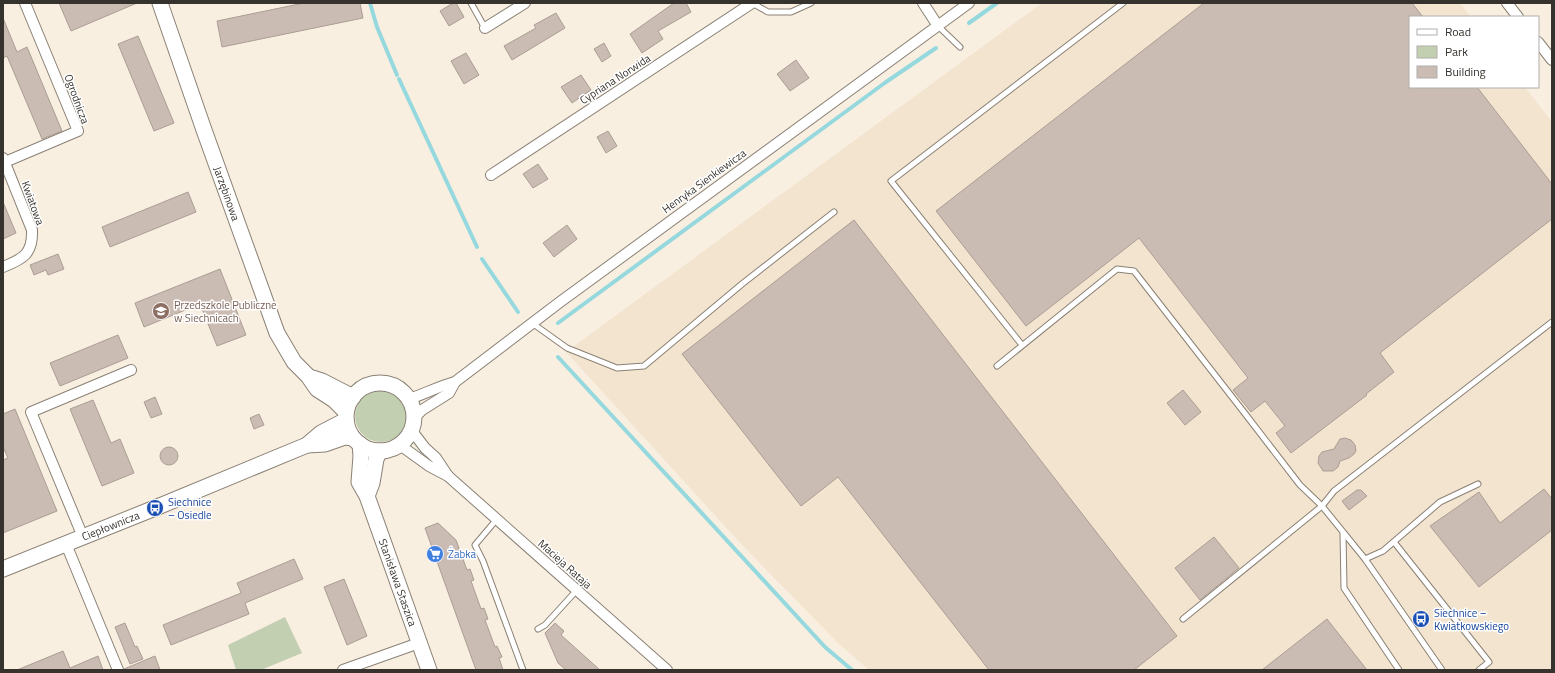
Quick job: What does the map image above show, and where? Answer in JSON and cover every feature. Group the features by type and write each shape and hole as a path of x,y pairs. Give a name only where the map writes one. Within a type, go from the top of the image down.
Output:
{"street":[{"name":"Ogrodnicza","path":"4,160 78,131 25,3"},
{"name":"Jarzębinowa","path":"160,3 277,333 294,362 308,376 317,389 334,400 346,416"},
{"path":"485,28 525,3"},
{"name":"Cypriana Norwida","path":"491,175 752,3"},
{"path":"924,3 938,26"},
{"name":"Henryka Sienkiewicza","path":"409,399 430,392 442,385 455,382 532,323 969,3"},
{"path":"1507,3 1517,16"},
{"path":"1539,43 1552,60"},
{"name":"Kwiatowa","path":"3,267 26,254 31,249 32,240 32,230 4,160"},
{"path":"83,537 31,412 131,370"},
{"name":"Jarzębinowa","path":"308,376 322,381 353,397"},
{"name":"Henryka Sienkiewicza","path":"413,424 422,410 449,394 455,382"},
{"path":"381,383 392,385 409,399 413,407 413,424 406,440 389,450 370,450 356,441 347,426 346,416 353,397 360,389 370,384 381,383"},
{"name":"Ciepłownicza","path":"3,569 307,445 346,416"},
{"name":"Macieja Rataja","path":"413,424 425,448 436,458 448,476"},
{"name":"Ciepłownicza","path":"307,445 325,444 345,437 356,441"},
{"name":"Stanisława Staszica","path":"356,441 361,456 359,482 367,496 428,670"},
{"name":"Macieja Rataja","path":"398,446 404,448 429,466 448,476 667,670"},
{"path":"367,496 372,483 376,459 380,451"},
{"path":"66,544 118,670"},
{"path":"344,670 419,643"}],"lane":[{"path":"471,3 485,28"},
{"path":"752,3 768,12 791,12 811,3"},
{"path":"1022,345 891,181 1123,3"},
{"path":"938,26 960,48"},
{"path":"532,323 567,348 617,368 644,366 742,284 834,212"},
{"path":"997,366 1117,269 1134,271 1300,485 1322,506 1365,559 1442,670"},
{"path":"1183,618 1322,506 1334,491 1552,322"},
{"path":"1365,559 1383,551 1440,502 1478,484"},
{"path":"497,519 475,545 483,561 523,670"},
{"path":"1343,533 1344,588 1399,670"},
{"path":"1394,542 1489,662 1479,670"},
{"path":"538,629 545,626 577,590"}],"shaded area":[{"path":"1042,3 1460,3 1470,16 1409,16 1409,88 1526,88 1552,122 1552,670 869,670 840,645 742,545 566,352"}],"green space":[{"path":"381,390 391,392 399,398 405,406 407,416 405,426 399,434 391,440 381,442 371,440 363,434 357,426 355,416 357,406 363,398 371,392"},
{"path":"285,617 302,653 261,670 236,670 228,645"}],"building":[{"path":"59,3 137,3 71,31"},
{"path":"304,3 360,3 363,18 222,47 217,21"},
{"path":"453,3 456,3 464,17 449,26 440,11"},
{"path":"674,3 686,3 691,12 658,31 663,39 642,53 630,34"},
{"path":"1204,3 1412,3 1422,16 1409,16 1409,88 1478,88 1552,184 1552,219 1380,353 1394,372 1366,394 1367,395 1291,453 1276,433 1285,426 1265,401 1251,412 1233,390 1248,378 1139,238 1026,326 936,211"},
{"path":"556,13 565,28 512,60 504,46 536,28 534,25"},
{"path":"3,18 17,52 27,47 62,131 42,139 7,56 3,58"},
{"path":"138,36 174,123 154,131 118,44"},
{"path":"604,43 611,56 602,62 594,49"},
{"path":"466,53 479,75 464,84 451,61"},
{"path":"796,60 809,78 790,91 777,74"},
{"path":"581,75 591,90 572,103 561,87"},
{"path":"608,131 617,146 606,153 597,137"},
{"path":"538,164 548,179 533,188 523,174"},
{"path":"188,192 196,212 110,247 102,227"},
{"path":"3,202 16,233 3,239"},
{"path":"854,220 1177,636 1134,670 989,670 838,477 801,506 682,354"},
{"path":"567,225 577,239 554,257 543,243"},
{"path":"58,254 64,269 48,275 46,270 34,275 30,265"},
{"name":"Przedszkole Publiczne w Siechnicach","path":"220,269 246,335 217,346 200,304 144,327 135,303"},
{"path":"118,335 128,358 60,386 50,363"},
{"path":"1183,390 1201,412 1185,425 1167,403"},
{"path":"155,397 162,414 151,418 144,402"},
{"path":"93,400 111,443 120,439 134,473 102,486 70,409"},
{"path":"15,409 57,511 3,533 3,460 8,458 3,447 3,414"},
{"path":"259,414 264,425 254,429 250,418"},
{"path":"1345,438 1351,440 1355,445 1356,451 1354,454 1349,458 1340,461 1338,467 1333,471 1323,471 1318,463 1319,456 1322,452 1334,449 1340,439"},
{"path":"169,447 175,450 178,456 175,462 169,465 163,462 160,456 163,450"},
{"path":"1544,489 1552,499 1552,530 1479,587 1430,526 1479,492 1500,523"},
{"path":"1357,490 1361,490 1367,496 1349,510 1342,501"},
{"path":"438,523 456,540 467,570 470,569 474,580 471,581 481,609 484,608 488,619 485,620 495,647 497,646 502,657 499,658 503,670 476,670 425,528"},
{"path":"1214,537 1239,568 1200,600 1175,568"},
{"path":"294,559 303,579 245,603 249,614 171,645 163,625 241,593 237,583"},
{"path":"344,579 367,636 347,645 324,587"},
{"path":"1327,619 1367,670 1262,670"},
{"path":"125,623 135,647 137,646 143,659 130,664 115,627"},
{"path":"555,623 564,631 561,635 600,670 566,670 558,663 545,633"},
{"path":"63,651 70,668 98,656 103,670 17,670"},
{"path":"155,656 160,670 124,670 124,669"}],"waterway":[{"path":"370,3 377,27 397,75"},
{"path":"969,23 997,3"},
{"path":"558,323 886,82 936,48"},
{"path":"399,79 477,247"},
{"path":"482,259 518,312"},
{"path":"558,357 825,647 852,670"}],"place":[{"name":"Przedszkole Publiczne w Siechnicach","path":"161,311"},
{"name":"Siechnice – Osiedle","path":"155,508"},
{"name":"Żabka","path":"435,554"},
{"name":"Siechnice – Kwiatkowskiego","path":"1421,619"}]}
